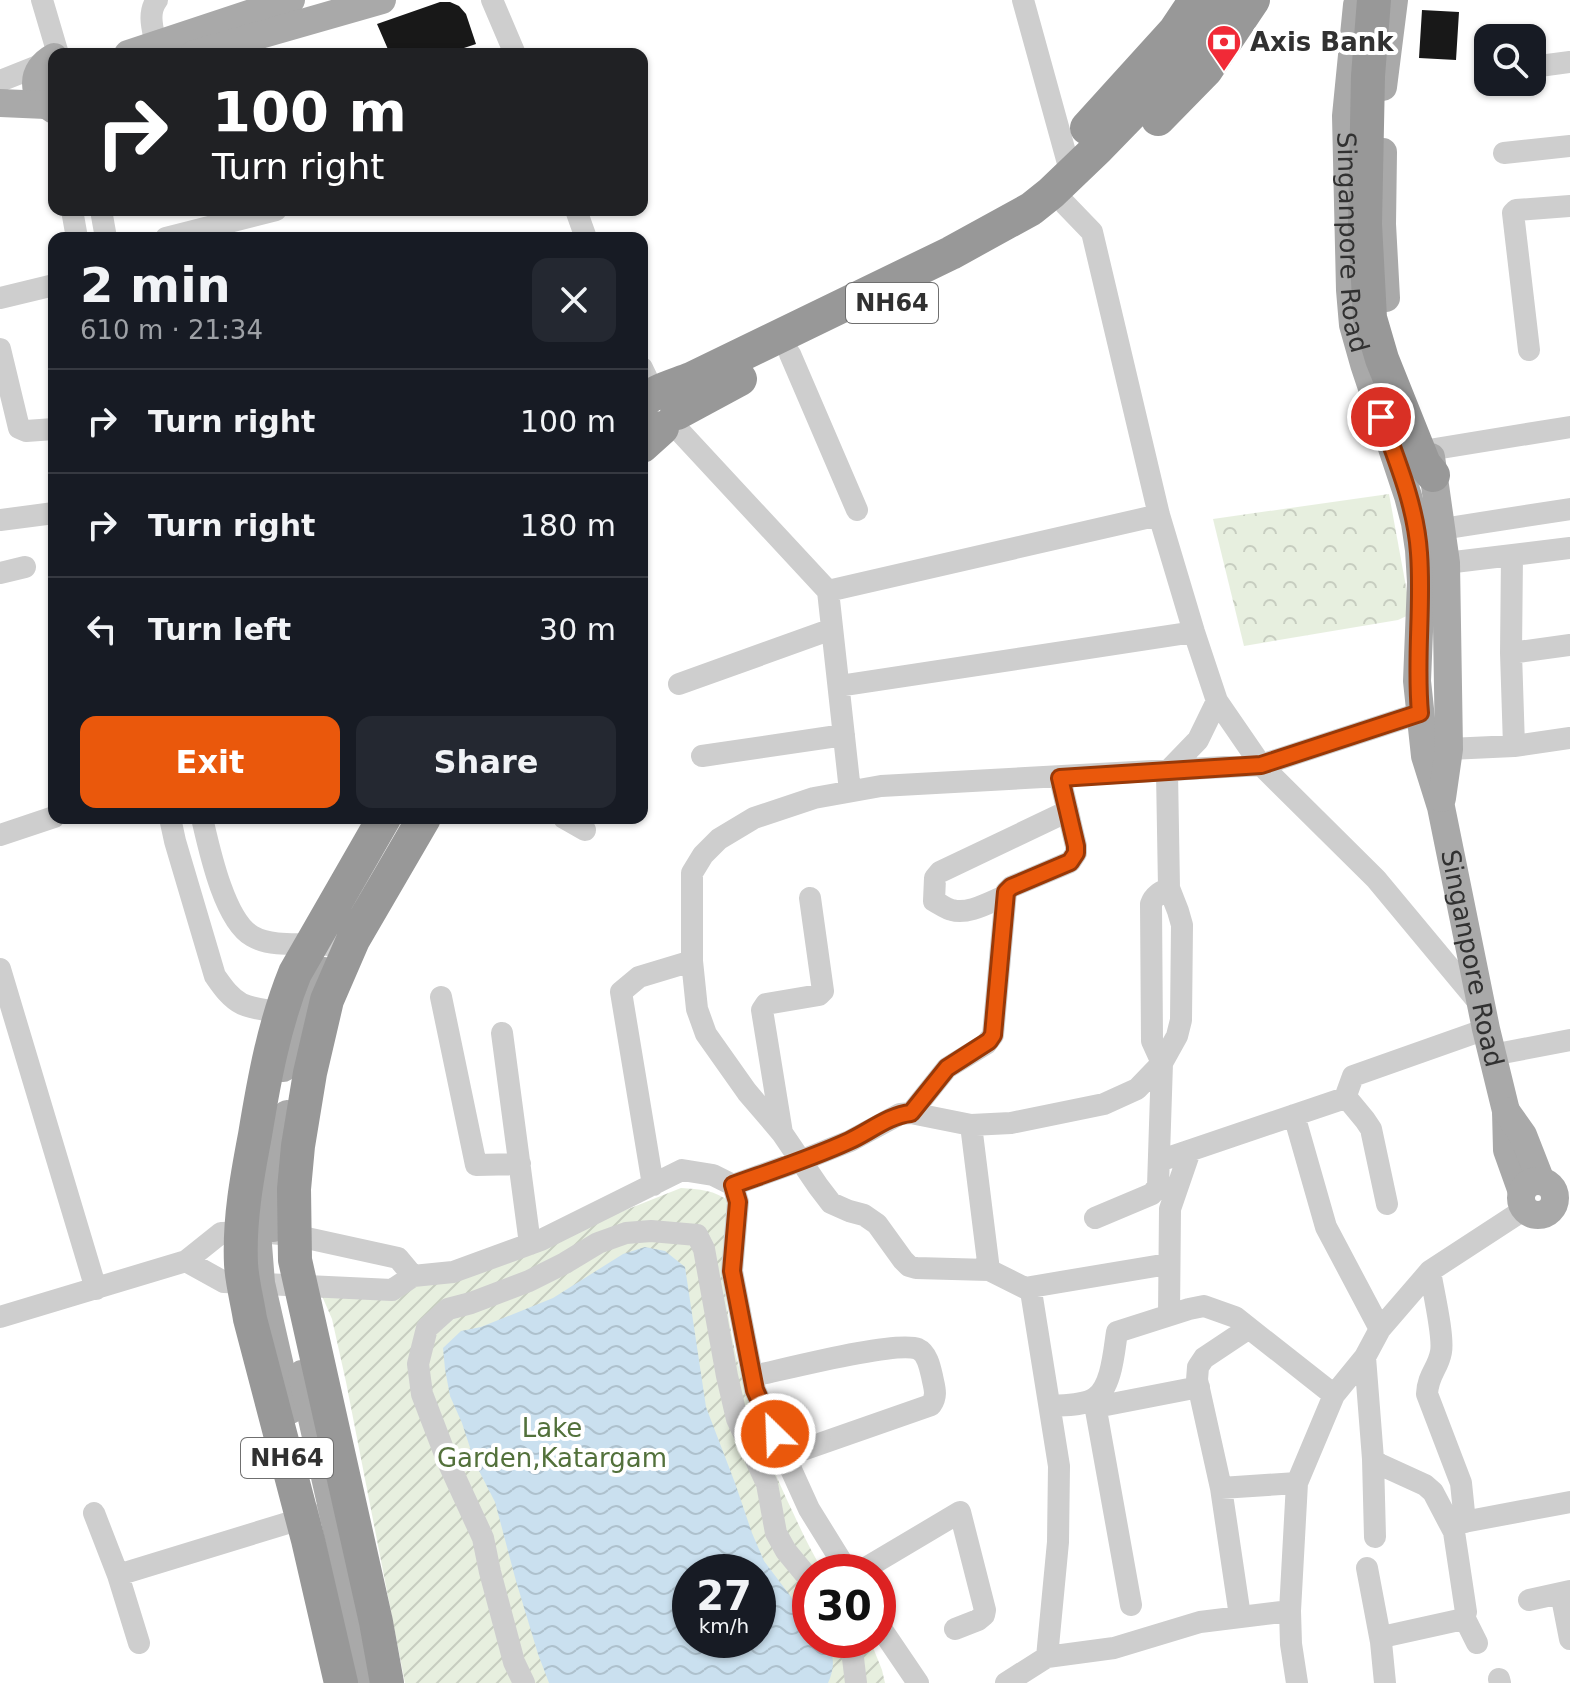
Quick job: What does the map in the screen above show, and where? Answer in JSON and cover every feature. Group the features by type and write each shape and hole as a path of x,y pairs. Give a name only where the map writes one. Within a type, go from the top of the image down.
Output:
{"highway":[{"path":"1195,0 1175,31 1088,127 1082,139 1086,171 1114,165 1206,70 1253,0"},
{"name":"NH64","path":"652,407 724,387 976,262 1047,219 1168,76 1224,0"},
{"name":"NH64","path":"652,407 951,253 1031,209 1086,171 1180,84 1213,44 1241,0"},
{"path":"1374,0 1368,76 1365,224 1370,318 1382,359 1425,453"},
{"name":"NH64","path":"332,945 382,824"},
{"name":"NH64","path":"362,1683 373,1607 271,1283 241,1261 266,1233 294,1189 310,1073 295,973 332,945 420,824"},
{"name":"NH64","path":"302,1016 265,1071 245,1193 266,1233 295,1260 271,1283 250,1319 308,1516 362,1683"}],"main road":[{"path":"147,48 291,0"},
{"path":"215,48 382,0"},
{"name":"Singanpore Road","path":"1358,0 1346,116 1353,325 1415,523 1421,582 1417,681 1425,756 1441,807 1486,1030 1506,1111 1523,1135 1547,1199"},
{"name":"Singanpore Road","path":"1394,0 1383,77 1382,224 1386,318 1425,453 1442,529 1446,563 1449,749 1441,807"},
{"path":"0,93 48,61"},
{"path":"48,61 36,81 37,90 48,105"},
{"path":"0,103 48,108"},
{"path":"332,945 403,824"}],"street":[{"path":"0,81 48,61 42,0"},
{"path":"156,45 151,14 157,0"},
{"path":"492,0 512,48"},
{"path":"1023,0 1086,171 1092,232 1159,515 1217,701 1261,765 1376,879 1486,1030"},
{"path":"1546,65 1570,62"},
{"path":"0,118 48,108"},
{"path":"1504,153 1570,146"},
{"path":"1529,350 1513,212 1570,206"},
{"path":"190,232 252,216"},
{"path":"0,298 48,286"},
{"path":"0,349 19,428 26,431 48,429"},
{"path":"790,354 857,510"},
{"path":"652,407 828,591 850,791"},
{"path":"1425,453 1570,427"},
{"path":"1442,529 1570,509"},
{"path":"0,520 48,514"},
{"path":"828,591 1159,515"},
{"path":"1446,563 1570,548"},
{"path":"1512,555 1514,746"},
{"path":"0,573 25,567"},
{"path":"679,684 832,629"},
{"path":"839,686 1194,632"},
{"path":"1511,653 1570,645"},
{"path":"186,1261 224,1282 392,1290 413,1276 453,1272 530,1244 682,1170 713,1175 733,1185 850,1141 900,1114 911,1113 971,1125 1011,1123 1104,1104 1137,1089 1170,1052 1181,1020 1182,925 1169,888 1167,772 1198,740 1217,701"},
{"path":"1047,1657 1058,1542 1059,1466 1031,1291 989,1270 909,1266 877,1224 864,1215 831,1203 706,1034 697,1009 692,961 692,873 703,855 719,839 754,818 814,798 881,786 1261,765 1420,713"},
{"path":"702,756 844,735"},
{"path":"1449,749 1569,745"},
{"path":"911,1113 947,1068 986,1044 993,1035 1006,892 1073,858 1076,846 1060,778"},
{"path":"1005,896 969,910 951,910 934,901 935,878 940,872 1068,811"},
{"path":"0,835 48,819"},
{"path":"172,824 215,976 229,994 242,1004 302,1016"},
{"path":"203,824 214,870 226,901 243,929 253,937 271,942 332,945"},
{"path":"574,824 585,830"},
{"path":"1095,1218 1156,1191 1158,1186 1162,1063 1152,1041 1151,904 1153,898 1169,888"},
{"path":"782,1133 762,1010 766,1004 819,995 823,991 810,898"},
{"path":"653,1185 621,992 639,977 692,961"},
{"path":"0,969 96,1289"},
{"path":"441,997 476,1165 520,1164"},
{"path":"1346,1097 1353,1076 1486,1030 1570,1040"},
{"path":"502,1033 530,1244"},
{"path":"1159,1161 1346,1097"},
{"path":"1346,1097 1371,1129 1387,1204"},
{"path":"1294,1115 1326,1227 1380,1329"},
{"path":"971,1125 989,1270"},
{"path":"1169,1315 1170,1209 1190,1151"},
{"path":"733,1185 738,1202 732,1271 755,1390 809,1509 837,1554"},
{"path":"1297,1683 1290,1611 1297,1483 1334,1395 1365,1357 1380,1329 1430,1271 1547,1199"},
{"path":"524,1683 514,1662 483,1538 443,1451 422,1394 418,1364 421,1347 427,1328 448,1309 529,1281 598,1243 626,1233 651,1231 697,1235 704,1249 737,1419 767,1484 776,1533 792,1558"},
{"path":"0,1317 186,1261 221,1233 266,1233 398,1258 413,1276"},
{"path":"1025,1288 1162,1265"},
{"path":"1430,1271 1442,1349 1428,1382 1427,1394 1461,1483 1458,1523 1464,1617 1477,1643"},
{"path":"1131,1605 1095,1403 1105,1388 1117,1332 1204,1306 1235,1317 1334,1395"},
{"path":"1240,1616 1221,1488 1199,1387 1198,1367 1204,1358 1249,1328"},
{"path":"753,1376 874,1350 908,1347 920,1350 930,1368 936,1398 931,1405 785,1456"},
{"path":"1365,1357 1375,1537"},
{"path":"1050,1406 1095,1403 1199,1387"},
{"path":"1373,1459 1429,1488 1458,1523"},
{"path":"1221,1488 1297,1483"},
{"path":"1458,1523 1570,1502"},
{"path":"889,1554 960,1512 985,1610 978,1620 955,1629"},
{"path":"94,1513 139,1643"},
{"path":"118,1575 308,1516"},
{"path":"1367,1568 1385,1683"},
{"path":"1529,1600 1565,1592 1570,1639"},
{"path":"1006,1683 1047,1657 1114,1648 1200,1622 1290,1611"},
{"path":"1381,1642 1384,1636 1464,1617"},
{"path":"896,1651 918,1683"},
{"path":"853,1658 856,1683"}],"green space":[{"path":"1389,494 1411,614 1398,620 1244,646 1213,519"},
{"name":"Lake Garden,Katargam","path":"681,1188 713,1193 730,1202 723,1263 736,1355 753,1414 775,1472 813,1554 792,1554 792,1658 877,1658 885,1683 405,1683 346,1382 332,1319 322,1296 588,1225"}],"water":[{"path":"645,1247 665,1251 685,1267 706,1407 761,1554 672,1554 672,1658 776,1658 776,1577 792,1598 792,1658 832,1658 828,1683 549,1683 516,1581 495,1502 475,1463 450,1396 443,1348 461,1331 481,1327 553,1298 623,1254"}],"building":[{"path":"440,2 450,2 466,14 476,44 464,48 387,48 377,24"},
{"path":"1422,10 1459,12 1456,60 1419,58"}],"place":[{"name":"Axis Bank","path":"1224,73"}],"route":[{"path":"775,1434 755,1390 732,1271 738,1202 733,1185 850,1141 900,1114 911,1113 947,1068 989,1041 993,1035 1006,892 1011,887 1070,862 1076,853 1060,778 1261,765 1420,713 1417,681 1421,582 1419,550 1408,496 1381,417"}]}
